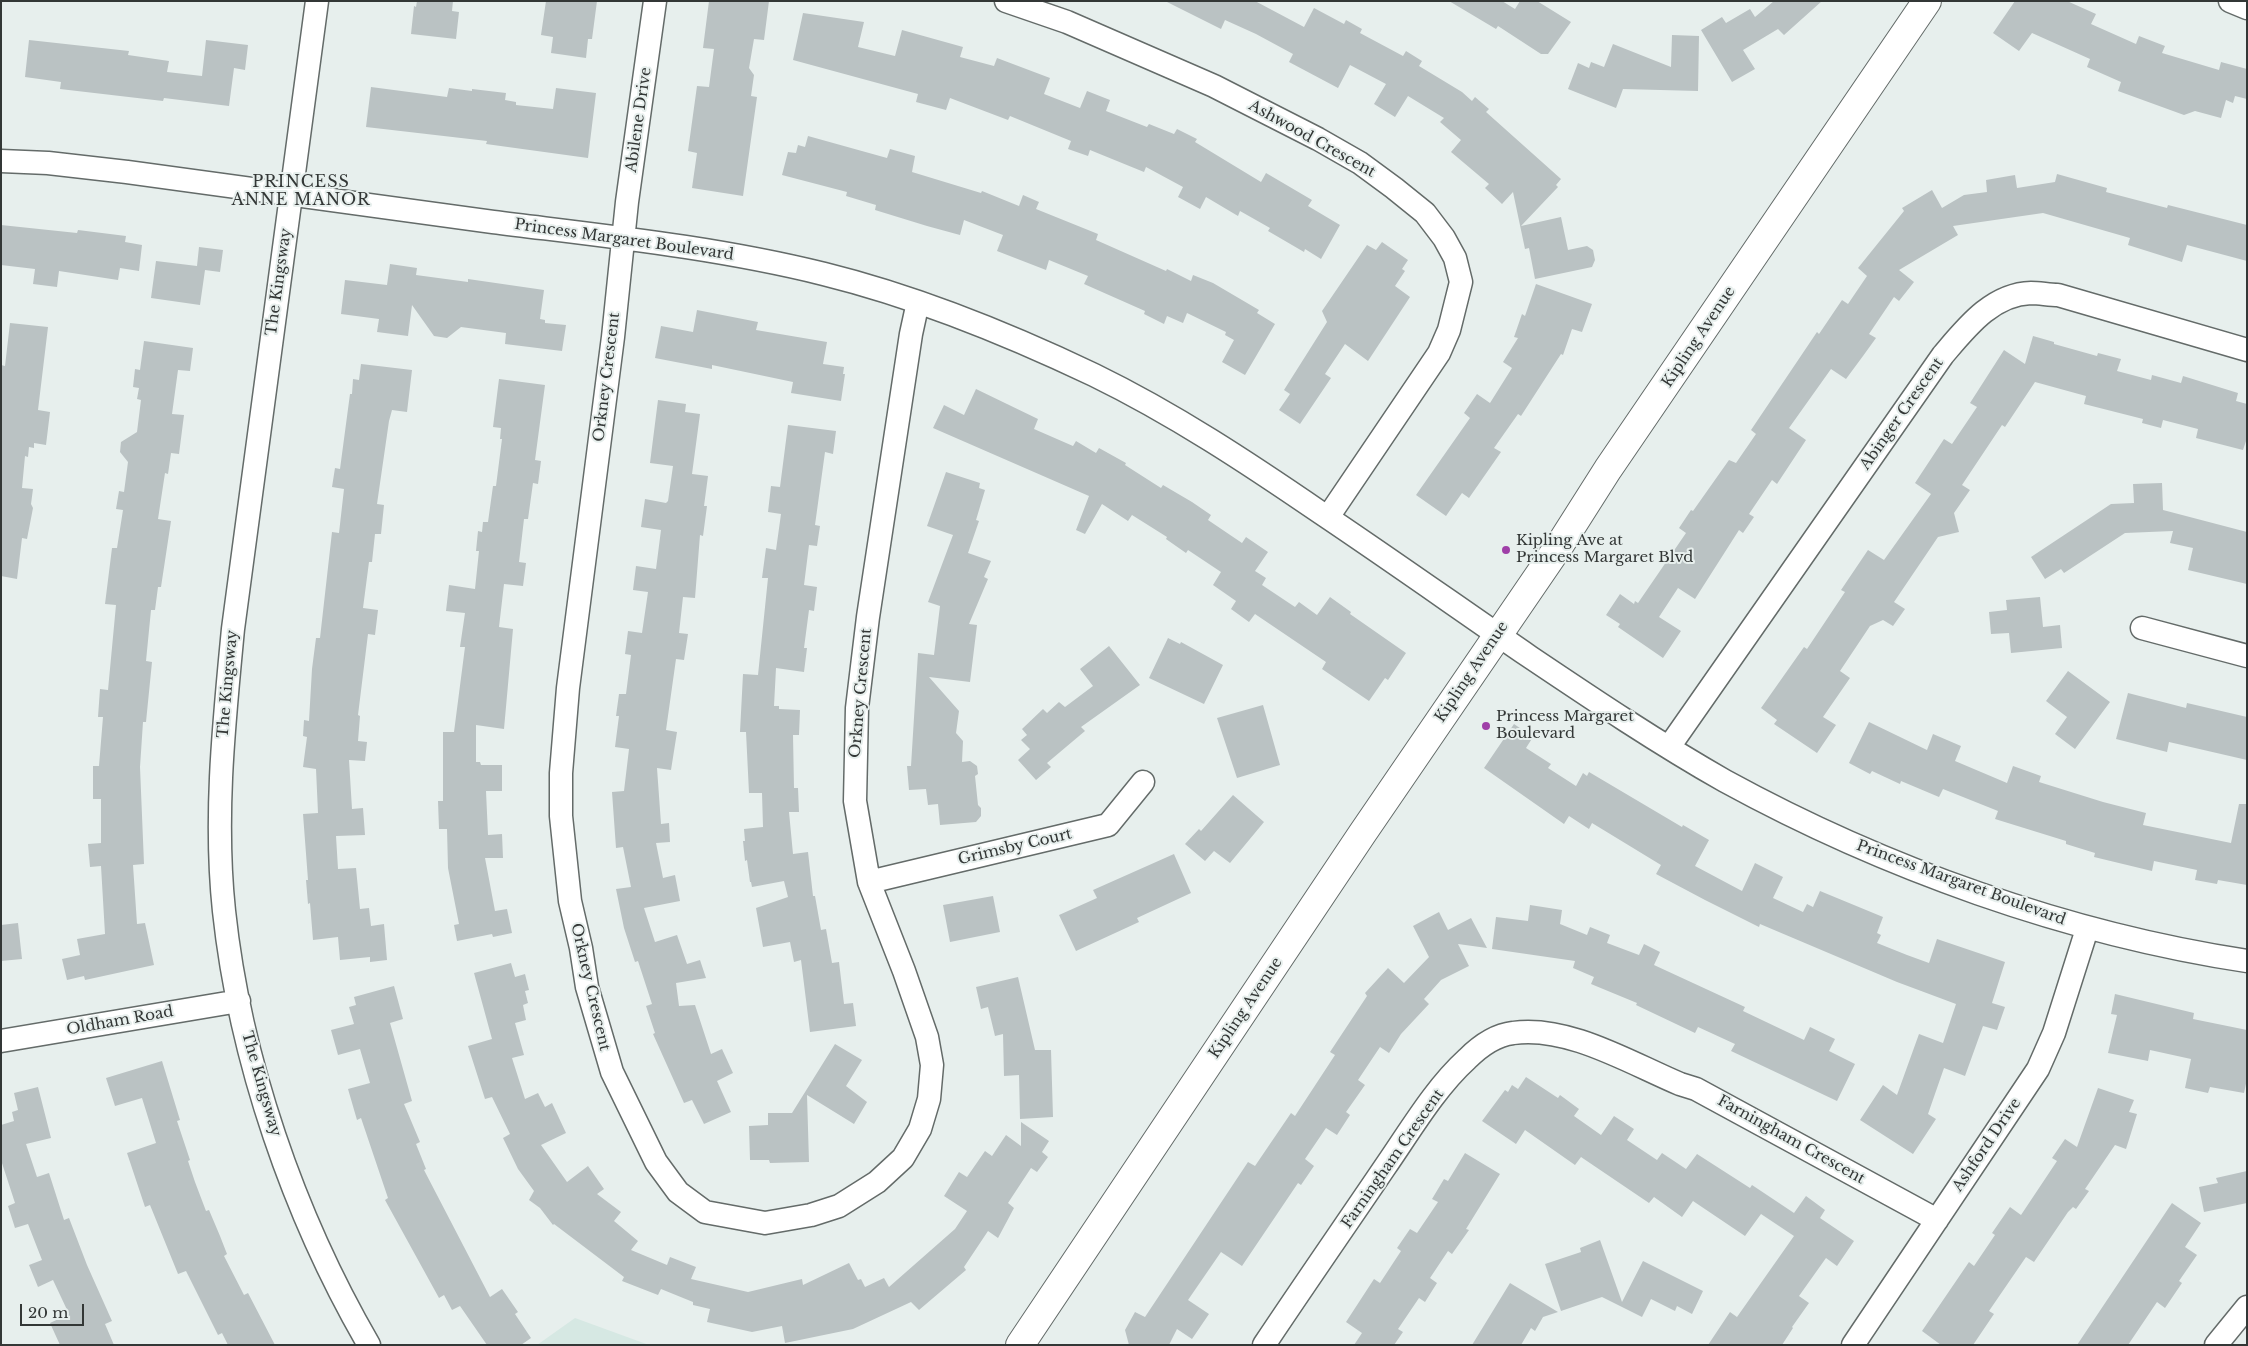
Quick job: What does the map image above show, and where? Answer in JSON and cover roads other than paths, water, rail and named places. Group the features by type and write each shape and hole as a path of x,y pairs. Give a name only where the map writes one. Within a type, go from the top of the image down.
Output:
{"main road":[{"name":"Kipling Avenue","path":"1020,1345 1498,634 1562,543 1608,469 1927,1"}],"street":[{"name":"The Kingsway","path":"317,1 233,629 223,729 220,820 224,911 239,1001 265,1103 300,1202 343,1298 369,1345"},
{"name":"Abilene Drive","path":"623,238 656,1"},
{"name":"Ashwood Crescent","path":"1006,1 1067,22 1172,67 1318,139 1360,163 1394,188 1425,213 1444,238 1455,258 1461,282 1446,338 1439,353 1328,517"},
{"name":"Princess Margaret Boulevard","path":"1,161 127,172 694,247 821,273 877,288 918,302 1028,344 1102,379 1175,418 1328,517 1498,634 1668,747 1725,780 1851,842 1968,889 2087,929 2144,942 2247,961"},
{"name":"Orkney Crescent","path":"623,238 613,337 568,688 561,773 561,816 570,901 581,948 587,987 612,1072 656,1162 678,1192 705,1212 765,1223 811,1216 839,1206 877,1182 903,1158 920,1129 929,1099 932,1065 927,1037 904,971 869,882 856,801 857,708 874,572 911,334 918,302"},
{"name":"Abinger Crescent","path":"1668,747 1943,355 1975,318 2003,300 2029,293 2058,295 2247,350"},
{"path":"2142,628 2247,656"},
{"name":"Grimsby Court","path":"869,882 1108,825 1143,782"},
{"name":"Ashford Drive","path":"1853,1345 2038,1069 2054,1033 2087,929"},
{"name":"Oldham Road","path":"1,1041 239,1001"},
{"name":"Farningham Crescent","path":"1264,1345 1429,1103 1467,1059 1492,1040 1511,1033 1534,1032 1561,1036 1586,1044 1680,1084 1696,1088 1937,1220"},
{"path":"2216,1345 2247,1307"}],"place":[{"name":"Kipling Ave at Princess Margaret Blvd","path":"1506,550"},
{"name":"Princess Margaret Boulevard","path":"1486,726"}],"district":[{"name":"PRINCESS ANNE MANOR","path":"301,191"}]}
